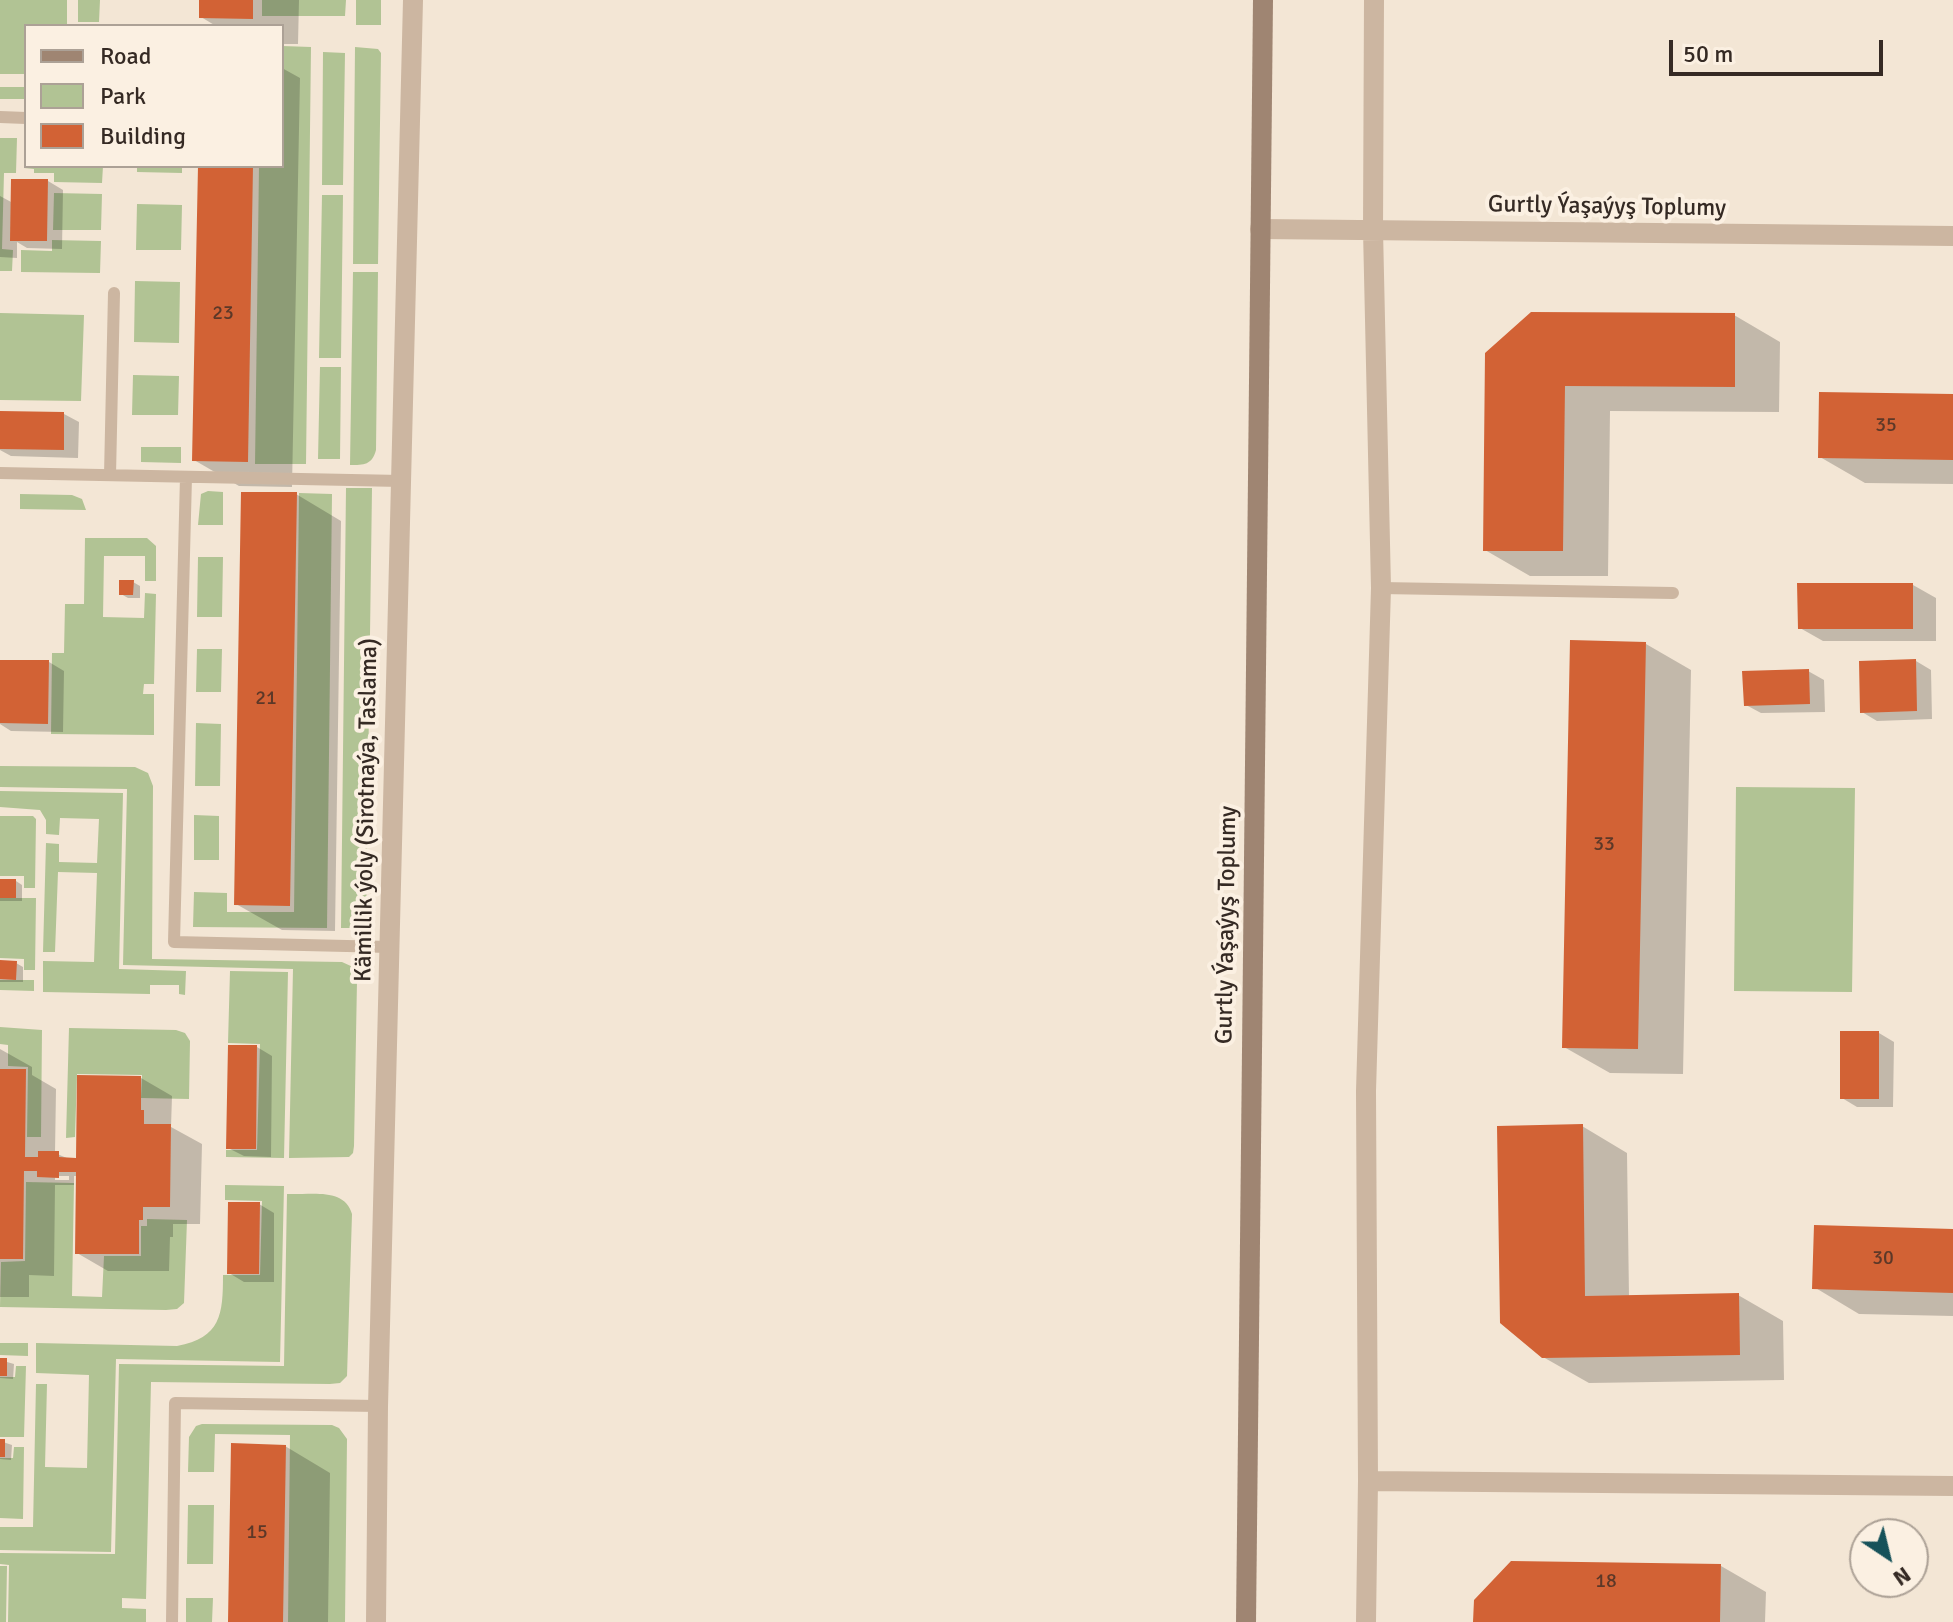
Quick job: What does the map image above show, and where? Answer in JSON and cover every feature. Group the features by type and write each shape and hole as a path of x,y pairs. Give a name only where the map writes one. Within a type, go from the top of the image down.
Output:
{"street":[{"name":"Kämillik ýoly (Sirotnaýa, Taslama)","path":"376,1622 378,1406 413,0"},
{"name":"Gurtly Ýaşaýyş Toplumy","path":"1246,1622 1263,0"},
{"path":"1366,1622 1366,1091 1381,588 1373,230 1374,0"},
{"name":"Gurtly Ýaşaýyş Toplumy","path":"1260,229 1953,236"},
{"path":"1368,1481 1953,1486"}],"lane":[{"path":"0,117 24,118"},
{"path":"110,475 114,293"},
{"path":"0,473 401,481"},
{"path":"186,477 174,942 390,947"},
{"path":"1381,588 1673,593"},
{"path":"172,1622 175,1403 378,1406"}],"green space":[{"path":"0,0 67,0 67,24 24,24 24,74 0,74"},
{"path":"78,0 100,0 99,22 78,22"},
{"path":"262,0 346,0 345,16 262,16"},
{"path":"356,0 381,0 381,25 356,25"},
{"path":"284,46 311,47 306,464 255,464 259,168 284,168"},
{"path":"355,47 378,49 381,53 378,264 353,264"},
{"path":"323,52 345,53 343,185 322,185"},
{"path":"0,87 24,87 24,99 0,99"},
{"path":"0,138 17,138 16,173 4,173 2,249 13,250 12,271 0,271"},
{"path":"24,168 103,168 102,183 54,182 54,173 34,173 34,169"},
{"path":"137,168 182,168 182,173 137,172"},
{"path":"54,193 102,194 101,230 53,230"},
{"path":"322,195 343,195 341,358 319,358"},
{"path":"137,204 182,205 181,250 136,250"},
{"path":"52,240 101,241 100,273 21,272 21,250 52,251"},
{"path":"353,272 378,272 376,450 372,459 359,465 350,465"},
{"path":"135,281 180,282 179,343 134,342"},
{"path":"0,313 84,315 81,401 0,400"},
{"path":"320,367 341,367 340,459 318,459"},
{"path":"133,375 179,376 178,415 132,415"},
{"path":"141,447 181,447 181,463 141,462"},
{"path":"346,488 372,488 366,928 341,928"},
{"path":"223,492 223,525 198,525 201,494"},
{"path":"299,493 332,494 327,928 193,927 194,892 227,893 227,912 294,912"},
{"path":"20,494 72,495 82,499 86,510 20,509"},
{"path":"85,538 147,538 156,546 156,581 145,581 145,556 104,556 103,617 144,618 145,593 156,594 154,684 144,684 143,694 154,694 154,735 51,734 52,653 64,653 65,604 84,604"},
{"path":"198,557 223,557 222,617 197,617"},
{"path":"197,649 222,649 221,692 196,692"},
{"path":"196,723 221,724 220,786 195,786"},
{"path":"0,766 135,767 148,773 153,786 152,959 342,962 353,967 357,981 354,1146 349,1157 289,1158 293,969 123,965 127,789 0,787"},
{"path":"1736,787 1855,788 1852,992 1734,991"},
{"path":"0,791 123,793 119,969 186,971 185,995 179,994 179,985 150,985 150,994 43,992 43,961 94,962 97,873 58,872 55,952 43,952 46,843 59,844 59,862 97,863 99,819 60,818 59,835 46,834 46,820 40,810 0,807"},
{"path":"194,815 219,816 219,860 194,860"},
{"path":"0,816 33,816 36,819 35,888 24,888 24,876 0,876"},
{"path":"0,898 36,898 35,970 24,970 24,959 0,958"},
{"path":"230,971 288,972 284,1158 226,1157 226,1150 257,1150 260,1044 228,1043"},
{"path":"0,980 34,980 34,991 0,990"},
{"path":"0,1027 42,1030 41,1137 27,1137 28,1067 8,1066 8,1045 0,1044"},
{"path":"69,1028 176,1030 185,1033 190,1041 189,1099 141,1098 142,1075 77,1074 75,1137 66,1138"},
{"path":"26,1182 74,1183 72,1296 102,1297 104,1256 141,1256 141,1226 147,1226 147,1219 187,1220 184,1303 177,1309 166,1310 0,1307 1,1262 25,1261"},
{"path":"225,1185 284,1186 280,1362 116,1359 111,1552 0,1550 0,1527 33,1527 36,1384 47,1384 45,1467 87,1468 89,1375 36,1373 36,1343 177,1346 203,1337 211,1330 220,1312 223,1275 260,1275 262,1201 225,1200"},
{"path":"287,1194 334,1196 348,1205 352,1214 347,1376 340,1383 330,1384 151,1382 146,1599 122,1598 122,1608 146,1609 146,1622 8,1622 9,1565 0,1564 0,1553 115,1554 119,1364 284,1366"},
{"path":"0,1343 28,1343 28,1356 0,1355"},
{"path":"16,1366 26,1366 24,1437 0,1437 0,1377 15,1377"},
{"path":"332,1425 339,1428 347,1439 345,1622 288,1622 290,1435 215,1434 214,1472 188,1472 189,1437 196,1426"},
{"path":"14,1447 24,1447 23,1519 0,1518 0,1458 13,1458"},
{"path":"188,1505 214,1505 213,1564 187,1564"},
{"path":"0,1566 7,1566 6,1622 0,1622"},
{"path":"186,1598 213,1598 212,1622 186,1622"}],"building":[{"path":"199,0 253,0 253,19 199,18"},
{"path":"198,168 253,168 248,462 192,461"},
{"path":"11,179 48,179 47,241 10,241"},
{"path":"1531,312 1735,313 1735,387 1565,386 1563,551 1483,551 1485,353"},
{"path":"1819,392 1953,394 1953,460 1818,458"},
{"path":"0,411 64,412 64,450 0,449"},
{"path":"241,492 297,492 290,906 234,905"},
{"path":"119,580 134,580 133,595 119,595"},
{"path":"1797,583 1913,583 1913,629 1798,629"},
{"path":"1570,640 1646,642 1638,1049 1562,1048"},
{"path":"1916,659 1917,711 1860,713 1859,661"},
{"path":"0,660 49,660 48,724 0,723"},
{"path":"1809,669 1810,704 1744,706 1742,671"},
{"path":"0,879 16,879 16,898 0,898"},
{"path":"0,960 17,961 16,980 0,979"},
{"path":"1840,1031 1879,1031 1879,1099 1840,1099"},
{"path":"228,1045 257,1045 256,1149 226,1149"},
{"path":"0,1069 26,1069 25,1157 38,1157 38,1151 59,1151 59,1157 76,1158 77,1075 141,1076 144,1124 171,1124 170,1207 143,1207 143,1220 139,1220 139,1254 75,1254 76,1172 59,1172 59,1178 37,1177 37,1171 24,1171 23,1259 0,1259"},
{"path":"1583,1124 1585,1296 1739,1293 1740,1355 1542,1358 1500,1323 1497,1126"},
{"path":"228,1202 260,1202 259,1274 227,1274"},
{"path":"1814,1225 1953,1229 1953,1293 1812,1289"},
{"path":"0,1358 7,1358 7,1376 0,1376"},
{"path":"0,1439 5,1439 5,1457 0,1457"},
{"path":"231,1443 286,1445 283,1622 228,1622"},
{"path":"1511,1561 1721,1564 1720,1622 1473,1622 1474,1600"}]}
